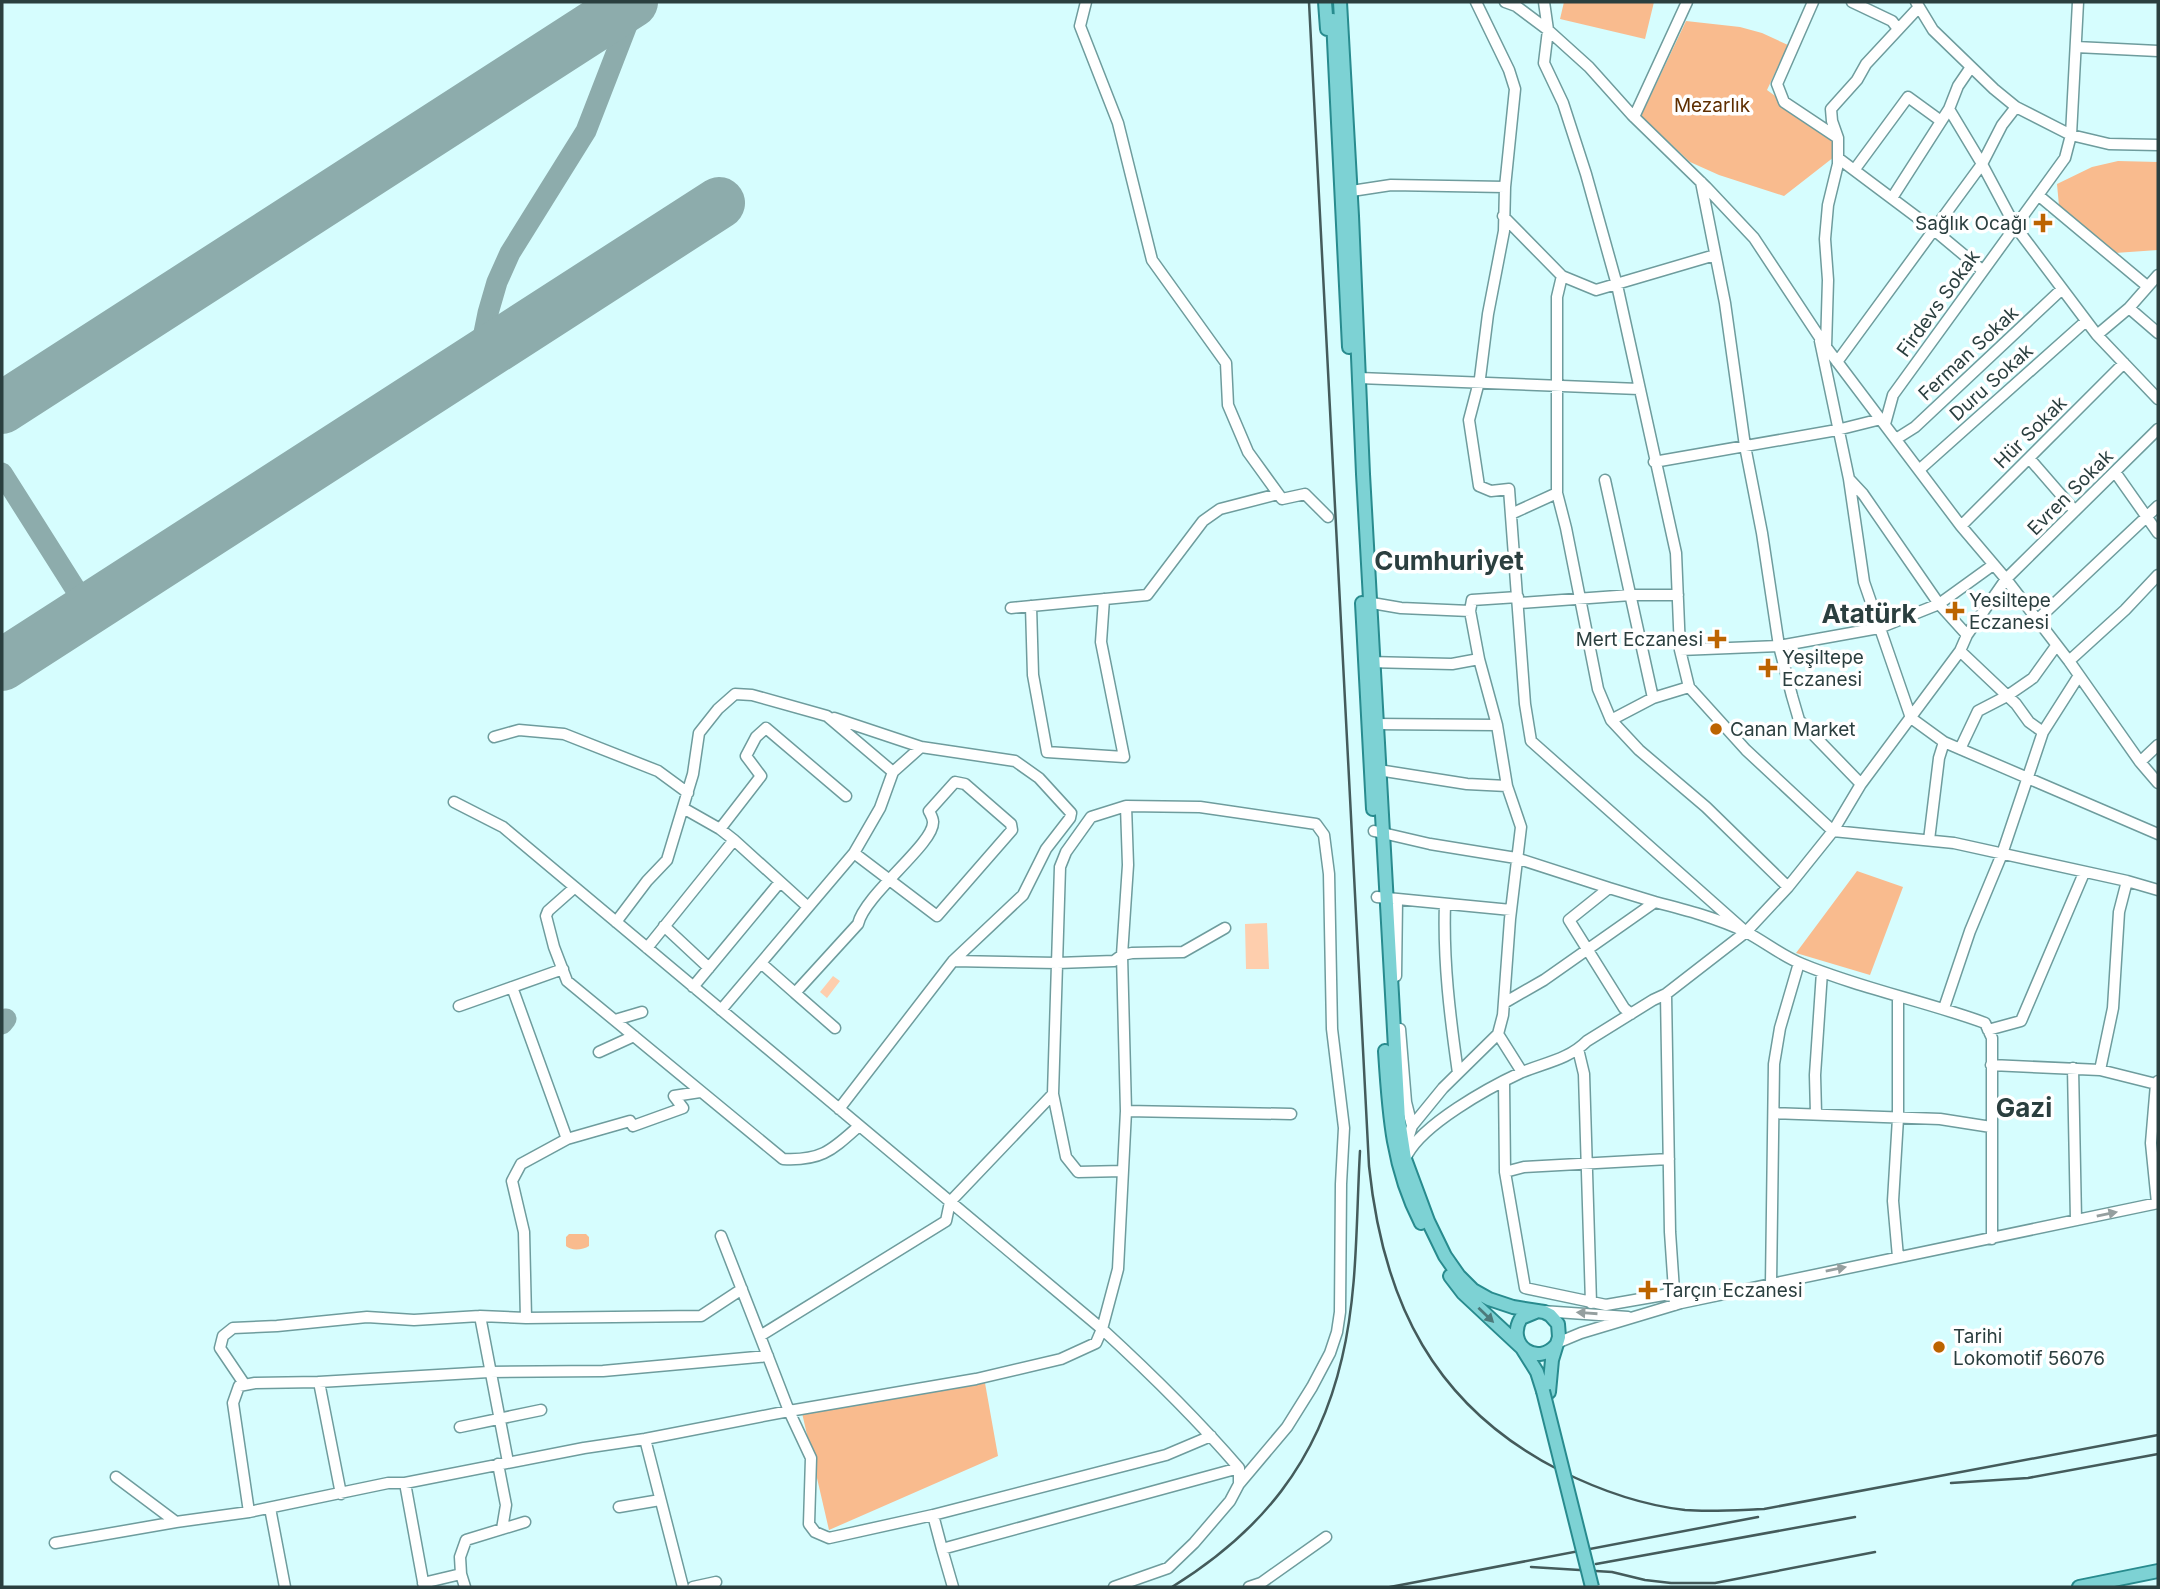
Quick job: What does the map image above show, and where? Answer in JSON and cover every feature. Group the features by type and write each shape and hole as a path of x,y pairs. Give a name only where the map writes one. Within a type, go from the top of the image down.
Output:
{"main road":[{"path":"1325,2 1331,107 1346,192"},
{"path":"1332,2 1359,378 1368,662 1378,832 1386,899 1402,1158 1413,1207 1450,1277 1463,1293 1522,1348 1534,1354 1541,1354 1557,1343"},
{"path":"1340,2 1346,192 1366,602"},
{"path":"1346,2 1352,156 1346,192"},
{"path":"1402,1158 1428,1222 1445,1256 1459,1276 1473,1290 1489,1299 1550,1315 1558,1324 1560,1331 1546,1391 1592,1587"},
{"path":"1538,1311 1526,1314 1518,1324 1517,1336 1546,1391 1599,1587"},
{"path":"2079,1587 2158,1571"}],"street":[{"path":"1086,2 1080,26 1118,123 1153,260 1226,363 1228,405 1248,452 1282,499 1305,494 1328,517"},
{"path":"1476,2 1509,70 1515,89 1505,187 1506,224 1488,314 1478,384 1469,420 1479,486 1491,491 1508,489 1525,704 1531,741 1746,932"},
{"path":"1504,2 1516,6 1548,30 1590,67 1634,117 1754,238 1837,362 1961,526 2069,661 2140,762 2158,783"},
{"path":"1544,2 1548,30 1544,63 1571,126 1617,285 1676,553 1680,650 1689,687 1746,751 1833,831 1929,841 2127,881 2158,890"},
{"path":"1634,117 1687,2"},
{"path":"1814,2 1777,84 1784,102 1838,138"},
{"path":"1852,2 1892,21 1898,29"},
{"name":"Firdevs Sokak","path":"1883,421 1893,395 2065,158 2071,135 2078,2"},
{"path":"1826,347 1828,280 1825,239 1828,205 1838,158 1838,138 1831,109 1917,4 1933,30 2016,107 2071,135 2109,144 2158,145"},
{"path":"2076,47 2158,51"},
{"path":"1892,198 1949,109 1958,86 1971,67"},
{"path":"1855,169 1908,97 1941,121"},
{"path":"1837,362 1982,164 2002,125 2016,107"},
{"path":"1949,109 2015,226 2097,335 2158,399"},
{"path":"1838,158 1934,230 1982,270"},
{"path":"1701,182 1725,303 1745,446 1762,533 1779,646 1799,720 1861,784"},
{"path":"1346,192 1391,185 1505,187"},
{"path":"2038,195 2147,286"},
{"path":"1506,224 1562,276 1596,290 1715,254"},
{"path":"2097,335 2129,309 2158,275"},
{"path":"1562,276 1557,297 1557,493 1598,689 1611,720 1639,750 1706,807 1788,887"},
{"name":"Ferman Sokak","path":"1896,439 1915,427 2062,289"},
{"path":"2129,309 2158,333"},
{"name":"Duru Sokak","path":"1919,470 2086,321"},
{"path":"1819,337 1849,479 1864,582 1911,718 1944,742 2158,834"},
{"name":"Hür Sokak","path":"1961,526 2124,363"},
{"path":"1359,378 1639,389"},
{"path":"1654,462 1883,421"},
{"name":"Evren Sokak","path":"1402,1158 1427,1129 1504,1081 1522,1072 1553,1063 1578,1049 1666,994 1746,932 1788,887 1833,831 1861,784 1960,651 1967,635 2006,579 2158,429"},
{"path":"2029,458 2075,511"},
{"path":"2115,472 2158,533"},
{"path":"1849,479 1863,494 1939,604 1967,635"},
{"path":"1605,480 1653,698"},
{"path":"1511,513 1557,493"},
{"path":"1011,608 1147,595 1203,521 1220,509 1278,494"},
{"path":"2036,621 2158,506"},
{"path":"1680,650 1779,646 1879,628 1939,604 1993,565"},
{"path":"2069,661 2125,610 2158,575"},
{"path":"1402,1158 1412,1126 1458,1073 1498,1034 1504,1003 1521,827 1507,786 1497,725 1479,659 1470,611 1472,600 1581,600 1631,595 1678,595"},
{"path":"1031,606 1033,675 1047,752 1124,757 1101,642 1104,599"},
{"path":"1366,602 1401,608 1470,611"},
{"path":"1960,749 1978,711 2033,678 2056,646"},
{"path":"1960,651 2043,733"},
{"path":"1368,662 1452,664 1479,659"},
{"path":"1944,1008 1970,931 2002,855 2043,733 2078,677"},
{"path":"1611,720 1653,698 1689,687"},
{"path":"616,922 647,881 667,860 694,774 699,733 718,709 735,694 752,695 827,716 921,747 1014,761 1039,778 1071,813 1070,818 1046,849 1023,895 953,961 839,1109"},
{"path":"827,716 893,772"},
{"path":"1373,724 1497,725"},
{"path":"720,829 761,776 746,756 756,737 766,728 846,796"},
{"path":"494,737 519,730 564,734 658,771 688,793"},
{"path":"1929,841 1939,758 1944,742"},
{"path":"2140,762 2158,745"},
{"path":"720,1010 854,853 880,808 893,772 921,747"},
{"path":"1375,770 1467,784 1507,786"},
{"path":"795,993 858,924 860,914 889,879 929,835 933,824 929,811 956,782 965,784 1012,824 1012,830 937,916 889,879 854,853"},
{"path":"454,802 503,827 1102,1329 1149,1371 1212,1436 1239,1468 1239,1484"},
{"path":"55,1544 249,1512 388,1483 405,1483 503,1463 976,1379 1061,1359 1096,1343 1118,1269 1126,1111 1122,956 1128,865 1126,806"},
{"path":"1114,1587 1168,1568 1212,1522 1239,1484 1287,1427 1330,1353 1337,1332 1344,1128 1332,1029 1329,874 1324,835 1316,824 1200,807 1126,806 1091,817 1066,852 1060,867 1053,1094 1066,1157 1078,1172 1123,1171"},
{"path":"683,808 720,829 808,907"},
{"path":"1378,832 1430,844 1516,858 1707,916 1746,932 1799,963 1822,972 1898,998 1944,1008 1985,1023 1992,1038 1992,1238"},
{"path":"646,948 734,841"},
{"path":"1988,1030 2021,1021 2084,873"},
{"path":"2099,1070 2113,1008 2119,912 2127,881"},
{"path":"693,987 780,882"},
{"path":"574,888 548,911 546,916 567,981 783,1159 804,1160 832,1150 859,1126"},
{"path":"1609,888 1569,920 1624,1008 1631,1014"},
{"path":"1412,1126 1406,1102 1386,899 1511,910"},
{"path":"1504,1003 1544,980 1655,902"},
{"path":"1445,904 1448,999 1458,1073"},
{"path":"664,926 709,968"},
{"path":"953,961 1114,961 1132,953 1182,952 1225,928"},
{"path":"761,963 835,1028"},
{"path":"1771,1284 1774,1064 1799,963"},
{"path":"459,1006 563,969"},
{"path":"1816,1114 1815,1075 1822,972"},
{"path":"512,987 567,1139"},
{"path":"1666,994 1670,1233 1675,1299"},
{"path":"1898,998 1898,1118 1892,1201 1898,1258"},
{"path":"615,1020 642,1012"},
{"path":"1498,1034 1522,1072"},
{"path":"600,1052 634,1036"},
{"path":"1578,1049 1584,1074 1591,1303"},
{"path":"1504,1081 1504,1172 1525,1288 1606,1305 1675,1299 1771,1284 2158,1203 2151,1143 2158,1083 2099,1070 1991,1065"},
{"path":"2073,1068 2076,1220"},
{"path":"526,1318 524,1232 512,1181 521,1164 567,1139 630,1121 633,1125 682,1108 674,1096 700,1092"},
{"path":"760,1336 946,1221 950,1202 1053,1094"},
{"path":"1126,1111 1291,1114"},
{"path":"1774,1112 1940,1119 1992,1126"},
{"path":"1504,1172 1524,1167 1669,1159"},
{"path":"721,1237 789,1411 811,1458 808,1524 815,1532 829,1538 933,1516 1166,1455 1212,1436"},
{"path":"245,1385 220,1348 223,1336 233,1328 367,1317 414,1320 480,1315 526,1318 701,1316 742,1290"},
{"path":"1557,1343 1635,1317 1675,1299"},
{"path":"1538,1311 1635,1317"},
{"path":"480,1315 489,1372 501,1419 506,1505 502,1529"},
{"path":"249,1512 233,1403 240,1386 489,1372 603,1371 768,1356"},
{"path":"319,1382 341,1493"},
{"path":"460,1427 541,1410"},
{"path":"645,1439 683,1587"},
{"path":"942,1549 1239,1468"},
{"path":"116,1477 176,1522"},
{"path":"405,1483 424,1585 461,1574"},
{"path":"619,1507 660,1500"},
{"path":"270,1508 285,1587"},
{"path":"933,1516 953,1587"},
{"path":"465,1587 460,1557 466,1541 525,1522"},
{"path":"1249,1587 1261,1583 1326,1537"},
{"path":"693,1587 716,1582"}],"green space":[{"path":"1564,2 1654,2 1645,39 1560,19"},
{"name":"Mezarlık","path":"1686,21 1740,27 1762,33 1788,45 1767,90 1835,140 1834,157 1784,196 1719,175 1690,162 1641,116"},
{"path":"2118,161 2158,162 2158,250 2115,253 2059,206 2057,184 2092,167"},
{"path":"1857,871 1903,887 1870,975 1796,953"},
{"path":"569,1234 586,1234 589,1237 589,1246 568,1248 566,1237"},
{"path":"985,1383 998,1456 829,1530 802,1413"}],"shaded area":[{"path":"1267,923 1269,969 1246,969 1245,924"},
{"path":"833,976 840,981 827,998 820,992"}],"taxiway":[{"path":"479,357 497,282 510,253 586,131 636,2"},
{"path":"2,473 88,609"},
{"path":"2,1024 6,1019"}],"runway":[{"path":"2,408 632,2"},
{"path":"2,665 719,203"}],"railway":[{"path":"1309,2 1369,1166 1376,1215 1387,1262 1402,1305 1422,1345 1448,1382 1479,1415 1516,1444 1559,1470 1589,1484 1636,1500 1685,1510 1764,1509 2158,1435"},
{"path":"1172,1587 1204,1566 1259,1518 1301,1462 1318,1430 1342,1358 1351,1307 1360,1151"},
{"path":"1951,1483 2028,1478 2158,1454"},
{"path":"1390,1587 1758,1517"},
{"path":"1596,1564 1855,1517"},
{"path":"1531,1567 1612,1572 1671,1583 1715,1583 1875,1552"}],"place":[{"name":"Sağlık Ocağı","path":"2043,223"},
{"name":"Yesiltepe Eczanesi","path":"1955,611"},
{"name":"Mert Eczanesi","path":"1717,639"},
{"name":"Yeşiltepe Eczanesi","path":"1768,668"},
{"name":"Canan Market","path":"1716,729"},
{"name":"Tarçın Eczanesi","path":"1648,1290"},
{"name":"Tarihi Lokomotif 56076","path":"1939,1347"}],"district":[{"name":"Cumhuriyet","path":"1449,561"},
{"name":"Atatürk","path":"1869,614"},
{"name":"Gazi","path":"2024,1108"}]}
